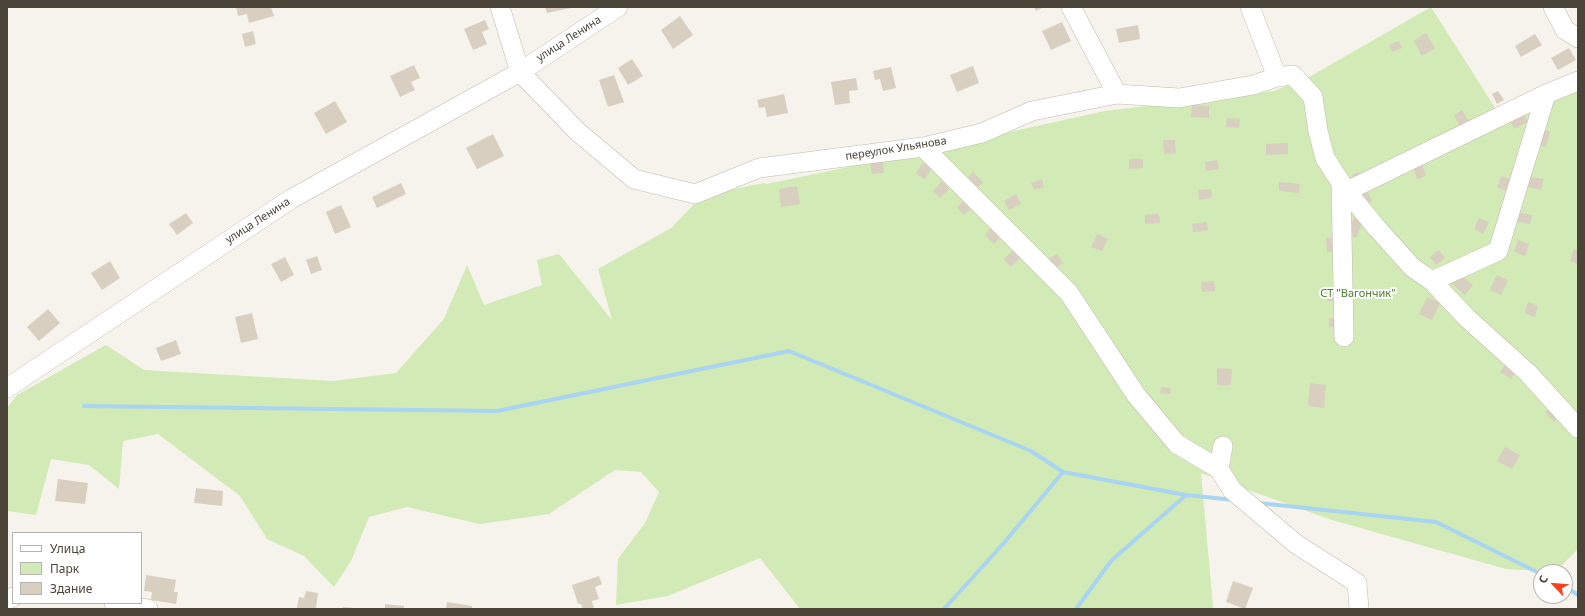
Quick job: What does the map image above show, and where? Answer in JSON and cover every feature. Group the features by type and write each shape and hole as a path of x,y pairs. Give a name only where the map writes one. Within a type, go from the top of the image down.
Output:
{"street":[{"path":"500,7 520,72"},
{"name":"улица Ленина","path":"7,388 291,199 520,72 618,7"},
{"path":"1071,7 1117,94"},
{"path":"1250,7 1277,77 1293,75 1313,97 1318,131 1325,158 1344,187 1376,227 1412,267 1432,281 1467,318 1528,373 1578,427"},
{"path":"1553,7 1565,30 1578,38"},
{"name":"переулок Ульянова","path":"520,72 578,132 634,180 695,194 759,168 923,147 982,133 1032,111 1117,94 1179,98 1254,85 1277,77"},
{"path":"1344,187 1546,94 1578,81"},
{"path":"1432,281 1498,251 1546,94"},
{"path":"923,147 1069,293 1136,395 1177,444 1219,469 1232,490 1296,544 1357,583 1359,609"},
{"path":"1344,187 1344,337"},
{"path":"1219,469 1223,446"},
{"path":"120,604 148,609"}],"green space":[{"name":"СТ \"Вагончик\"","path":"1431,7 1504,122 1578,89 1578,549 1563,564 1533,564 1533,571 1506,569 1332,520 1201,473 1213,607 1215,609 800,609 760,558 668,596 616,605 618,559 645,523 659,492 641,472 615,470 549,514 480,524 407,507 369,517 351,561 334,587 304,556 267,539 240,496 158,434 123,441 119,489 89,465 51,459 36,515 7,511 7,408 17,395 106,345 144,370 333,381 396,373 444,319 467,265 484,305 542,285 537,260 559,254 612,320 598,269 671,228 700,198 724,191 849,167 848,160 914,153 1105,111 1274,91 1311,76"}],"building":[{"path":"236,7 271,7 274,16 249,23 247,14 238,16"},
{"path":"545,7 570,7 571,8 547,13"},
{"path":"1034,7 1044,7 1036,11"},
{"path":"680,16 693,35 673,49 661,30"},
{"path":"485,20 489,29 482,32 487,44 473,50 464,29"},
{"path":"1062,22 1071,41 1051,50 1042,31"},
{"path":"1138,25 1140,39 1119,43 1116,29"},
{"path":"253,31 256,44 245,47 242,34"},
{"path":"1426,33 1435,48 1422,56 1414,41"},
{"path":"1535,34 1542,45 1521,57 1515,46"},
{"path":"1399,41 1402,48 1392,52 1389,45"},
{"path":"1569,48 1576,60 1558,70 1551,58"},
{"path":"632,59 643,76 628,85 618,68"},
{"path":"414,65 420,78 411,82 415,90 400,97 390,76"},
{"path":"973,66 979,83 957,92 950,75"},
{"path":"891,67 896,88 883,91 880,79 875,80 873,71"},
{"path":"614,75 624,102 608,107 599,80"},
{"path":"856,78 858,90 849,91 850,103 835,105 831,82"},
{"path":"1498,91 1504,100 1497,104 1492,94"},
{"path":"784,94 788,113 767,117 765,107 759,108 757,100"},
{"path":"335,101 347,122 326,134 314,113"},
{"path":"1192,105 1209,106 1209,118 1191,117"},
{"path":"1462,110 1470,123 1461,128 1454,115"},
{"path":"1523,113 1528,122 1514,129 1510,120"},
{"path":"1227,118 1240,119 1239,128 1226,127"},
{"path":"1540,129 1550,131 1546,147 1537,145"},
{"path":"493,134 504,156 477,169 466,148"},
{"path":"1163,140 1175,140 1176,153 1164,154"},
{"path":"1288,143 1288,154 1266,155 1266,144"},
{"path":"1129,159 1143,159 1143,168 1129,169"},
{"path":"1217,160 1219,169 1206,171 1205,162"},
{"path":"883,162 884,173 872,174 870,164"},
{"path":"922,163 932,168 925,179 916,174"},
{"path":"1422,164 1426,176 1417,179 1413,167"},
{"path":"973,172 983,182 978,187 968,178"},
{"path":"1358,172 1362,179 1356,182 1352,175"},
{"path":"1501,176 1513,180 1509,192 1497,188"},
{"path":"1531,177 1544,179 1541,190 1528,187"},
{"path":"1042,179 1044,187 1034,190 1031,183"},
{"path":"942,181 949,189 940,198 933,191"},
{"path":"1279,182 1300,184 1299,193 1279,191"},
{"path":"401,183 406,194 377,208 372,197"},
{"path":"797,186 800,204 781,207 779,189"},
{"path":"1211,189 1212,198 1199,200 1198,190"},
{"path":"1367,190 1372,201 1364,204 1359,193"},
{"path":"1016,194 1021,204 1009,210 1004,201"},
{"path":"966,198 974,206 964,215 957,208"},
{"path":"341,205 351,227 335,234 326,212"},
{"path":"1517,212 1532,215 1530,224 1515,221"},
{"path":"186,213 193,223 177,235 169,224"},
{"path":"1159,214 1160,223 1145,224 1145,215"},
{"path":"1354,218 1363,222 1356,238 1347,234"},
{"path":"1479,218 1489,222 1483,234 1474,229"},
{"path":"1207,222 1208,230 1193,232 1192,224"},
{"path":"992,227 1001,236 994,244 985,235"},
{"path":"1097,234 1108,239 1102,251 1091,247"},
{"path":"1326,238 1337,238 1336,252 1327,252"},
{"path":"1518,240 1529,244 1525,256 1514,252"},
{"path":"1574,249 1578,250 1578,264 1570,261"},
{"path":"1013,250 1021,257 1011,267 1004,259"},
{"path":"1439,250 1445,258 1436,265 1430,257"},
{"path":"1057,254 1063,263 1055,268 1049,259"},
{"path":"317,256 322,270 311,274 306,260"},
{"path":"285,257 294,275 281,282 271,264"},
{"path":"110,261 120,278 102,290 91,273"},
{"path":"1459,274 1473,285 1465,295 1451,283"},
{"path":"1497,275 1508,280 1501,295 1490,290"},
{"path":"1214,281 1215,291 1202,292 1201,282"},
{"path":"1328,289 1338,290 1337,301 1328,301"},
{"path":"1427,297 1440,303 1432,320 1419,314"},
{"path":"1528,302 1538,306 1535,317 1525,313"},
{"path":"48,309 60,323 39,341 27,327"},
{"path":"252,313 258,339 241,343 235,317"},
{"path":"1329,318 1339,318 1339,327 1329,327"},
{"path":"176,340 181,354 161,361 156,348"},
{"path":"1506,364 1516,370 1511,379 1500,372"},
{"path":"1217,368 1232,369 1231,385 1217,385"},
{"path":"1310,383 1326,385 1324,408 1308,406"},
{"path":"1161,387 1171,388 1170,394 1160,393"},
{"path":"1552,406 1560,416 1554,422 1545,412"},
{"path":"1505,447 1520,455 1512,469 1497,461"},
{"path":"58,479 88,483 85,504 55,501"},
{"path":"196,488 223,491 222,506 194,503"},
{"path":"146,575 176,580 174,592 178,592 176,604 151,600 152,592 144,591"},
{"path":"599,576 602,584 595,587 599,599 592,601 594,609 583,609 581,604 578,604 572,585"},
{"path":"1233,581 1253,588 1245,609 1226,602"},
{"path":"306,591 318,593 316,609 297,608 299,597 304,598"},
{"path":"447,602 472,606 472,609 446,609"},
{"path":"385,604 404,606 404,609 385,609"},
{"path":"343,607 354,608 354,609 343,609"}],"waterway":[{"path":"84,406 497,411 789,351 1031,451 1063,472 1186,495 1234,500"},
{"path":"944,609 1003,544 1063,472"},
{"path":"1076,609 1111,561 1186,495"},
{"path":"1259,503 1436,522 1533,570"},
{"path":"1573,592 1578,595"}]}
